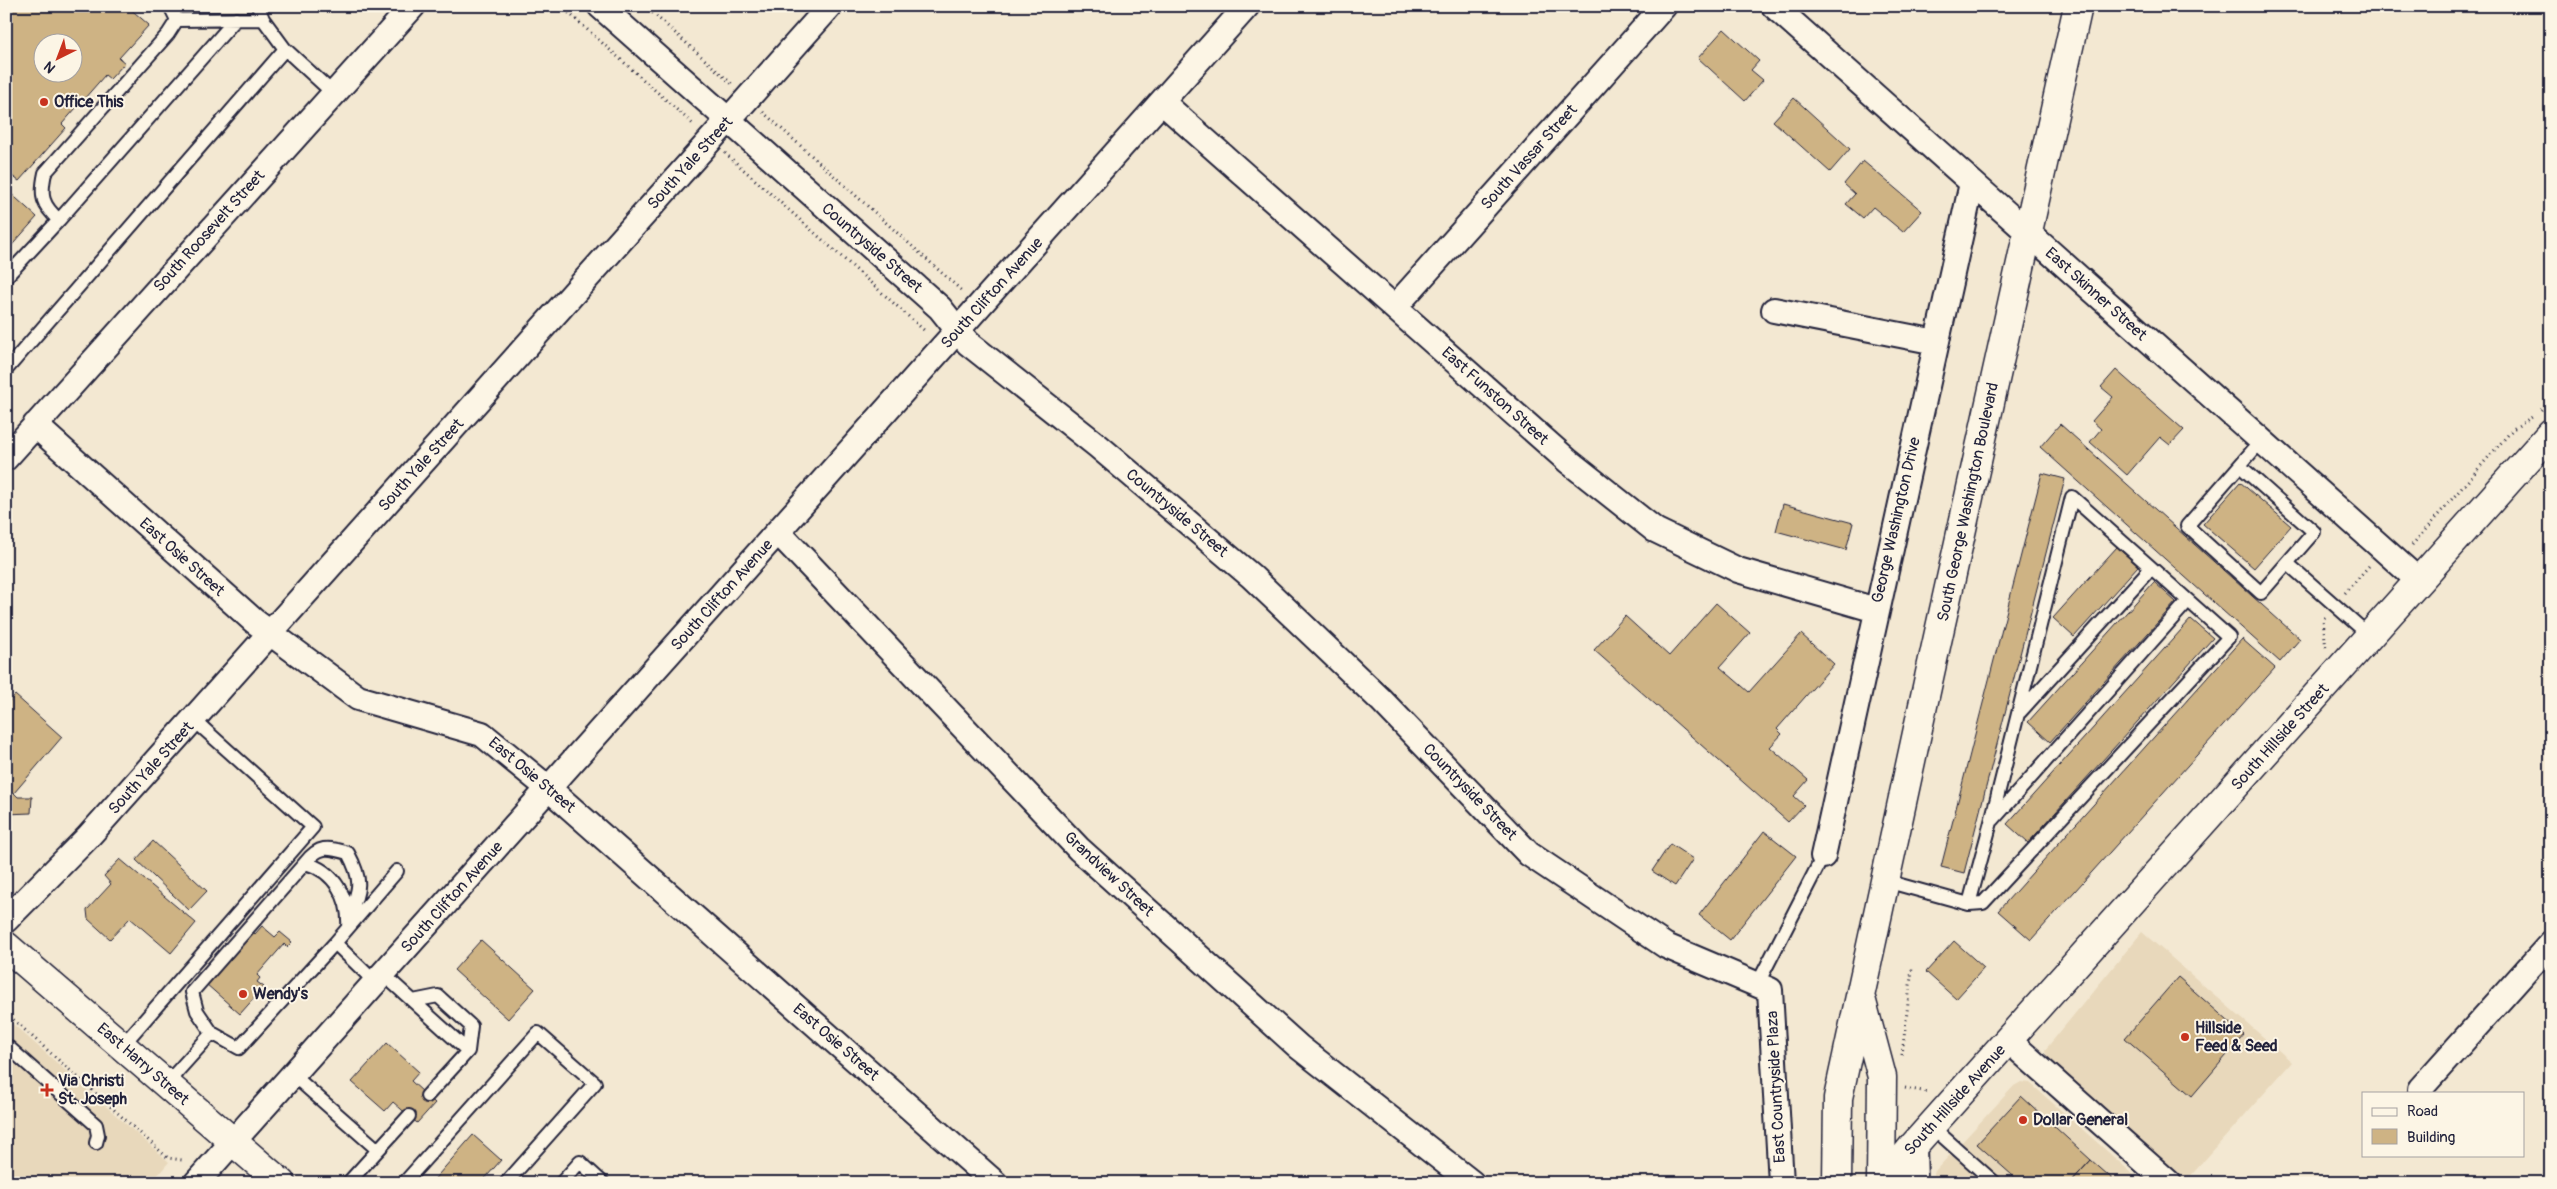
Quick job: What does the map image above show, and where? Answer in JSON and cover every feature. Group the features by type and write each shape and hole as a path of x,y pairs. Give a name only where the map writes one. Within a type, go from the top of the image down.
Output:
{"street":[{"name":"South Roosevelt Street","path":"6,458 413,6"},
{"name":"Countryside Street","path":"600,6 940,308 968,343 1098,446 1251,576 1381,700 1529,854 1666,946 1764,988"},
{"name":"South Yale Street","path":"6,920 88,837 194,720 830,6"},
{"name":"South Clifton Avenue","path":"196,1183 1247,6"},
{"name":"South Vassar Street","path":"1395,307 1664,6"},
{"name":"East Skinner Street","path":"1774,6 2419,581"},
{"name":"South George Washington Boulevard","path":"1837,1183 1838,1098 2078,6"},
{"name":"East Funston Street","path":"1162,102 1568,460 1655,530 1738,570 1876,610"},
{"name":"George Washington Drive","path":"1823,856 1972,183"},
{"path":"1774,310 1936,342"},
{"name":"East Osie Street","path":"35,425 254,621 358,698 482,734 548,788 995,1183"},
{"name":"South Hillside Street","path":"2008,1040 2551,433"},
{"name":"Grandview Street","path":"778,532 1079,849 1299,1047 1472,1183"},
{"path":"2420,1089 2551,943"},
{"name":"East Harry Street","path":"6,946 280,1183"},
{"name":"East Countryside Plaza","path":"1764,988 1781,1183"},
{"name":"South George Washington Boulevard","path":"1861,998 1882,1077 1882,1183"},
{"path":"2008,1040 2169,1183"},
{"name":"South Hillside Avenue","path":"1882,1183 2008,1040"},
{"path":"1915,1183 1922,1136"}],"lane":[{"path":"170,6 176,20"},
{"path":"258,6 263,19 285,49 334,94"},
{"path":"6,277 59,220 236,19"},
{"path":"176,20 263,19"},
{"path":"59,220 46,208 42,188 45,174 168,34 176,20"},
{"path":"6,370 285,49"},
{"path":"2240,466 2314,532 2261,592 2187,526 2261,441"},
{"path":"1886,881 1969,904 1983,903 2228,637 2072,497 1992,822 1969,904"},
{"path":"2288,563 2370,636"},
{"path":"2018,714 2151,568"},
{"path":"1992,822 2188,601"},
{"path":"122,1046 313,827 194,720"},
{"path":"349,922 358,894 359,873 348,853 330,848 314,851 192,992 197,1011 212,1033 239,1048 334,943 349,922 398,871"},
{"path":"1764,988 1823,856"},
{"path":"305,863 330,875 346,899 349,922"},
{"path":"334,943 379,978 413,1001 468,1051"},
{"path":"413,1001 438,996 471,1026 468,1051 427,1096"},
{"path":"166,1084 212,1033"},
{"path":"404,1183 538,1033 595,1083 506,1183"},
{"path":"6,1045 96,1125 98,1135 96,1143"},
{"path":"293,1074 378,1150"},
{"path":"348,1183 409,1116"},
{"path":"1922,1136 1995,1183"},
{"path":"561,1183 580,1162 602,1183"}],"path":[{"path":"561,6 929,335"},
{"path":"645,6 962,290"},
{"path":"2326,653 2323,619 2375,560 2410,547 2513,429 2540,411 2551,400"},
{"path":"1902,1057 1912,968"},
{"path":"6,1013 168,1158 182,1160"},
{"path":"1900,1087 1928,1092 1935,1085"}],"shaded area":[{"path":"2142,932 2292,1062 2186,1181 2048,1059 2045,1050"},
{"name":"Via Christi St. Joseph","path":"6,1018 169,1162 151,1183 6,1183"},
{"path":"2021,1082 2030,1083 2143,1183 1931,1183 1935,1171 2014,1086"}],"building":[{"name":"Office This","path":"6,6 127,6 149,25 119,58 125,63 110,79 105,75 62,124 66,128 19,181 12,176 6,183"},
{"path":"1724,29 1759,61 1751,70 1763,80 1745,101 1698,58"},
{"path":"1794,98 1850,149 1830,172 1773,121"},
{"path":"1863,161 1922,211 1903,232 1873,207 1863,218 1846,204 1855,194 1844,184"},
{"path":"6,189 37,217 6,252"},
{"path":"2116,370 2184,430 2170,445 2160,437 2127,475 2090,442 2101,429 2092,421 2113,397 2101,387"},
{"path":"2060,424 2300,639 2280,662 2040,447"},
{"path":"2042,473 2065,479 1964,873 1941,867"},
{"path":"2240,482 2291,526 2254,568 2203,524"},
{"path":"1783,504 1853,523 1846,550 1776,531"},
{"path":"2117,547 2138,566 2074,637 2053,618"},
{"path":"2154,582 2176,602 2050,742 2028,722"},
{"path":"1716,603 1750,633 1720,667 1749,692 1801,634 1834,664 1777,729 1782,734 1770,747 1808,780 1794,796 1804,805 1788,822 1594,650 1625,616 1669,656"},
{"path":"2191,619 2213,638 2028,843 2007,824"},
{"path":"2242,639 2275,668 2031,940 1998,911"},
{"path":"15,695 62,737 14,793 18,797 32,797 31,813 6,814 6,705"},
{"path":"1764,831 1796,856 1730,940 1699,915"},
{"path":"153,841 207,891 189,910 136,860"},
{"path":"1670,844 1693,859 1675,886 1652,871"},
{"path":"120,859 196,923 171,953 130,918 110,939 88,919 87,910 111,884 104,876"},
{"path":"262,926 275,937 280,932 292,942 287,947 284,944 257,975 260,978 257,982 264,987 240,1014 206,984 252,931 255,934"},
{"path":"481,940 535,989 508,1019 454,970"},
{"path":"1954,941 1984,968 1956,999 1926,972"},
{"name":"Hillside Feed & Seed","path":"2178,977 2244,1035 2192,1096 2125,1038"},
{"path":"387,1043 419,1072 411,1081 435,1103 417,1123 393,1102 385,1111 352,1082"},
{"name":"Dollar General","path":"2021,1096 2091,1160 2070,1183 2021,1183 1977,1144"},
{"path":"473,1135 501,1160 481,1183 431,1183"},
{"path":"2091,1160 2117,1183 2070,1183"}],"place":[{"name":"Office This","path":"44,102"},
{"name":"Wendy's","path":"243,994"},
{"name":"Hillside Feed & Seed","path":"2185,1037"},
{"name":"Via Christi St. Joseph","path":"47,1090"},
{"name":"Dollar General","path":"2023,1120"}]}
